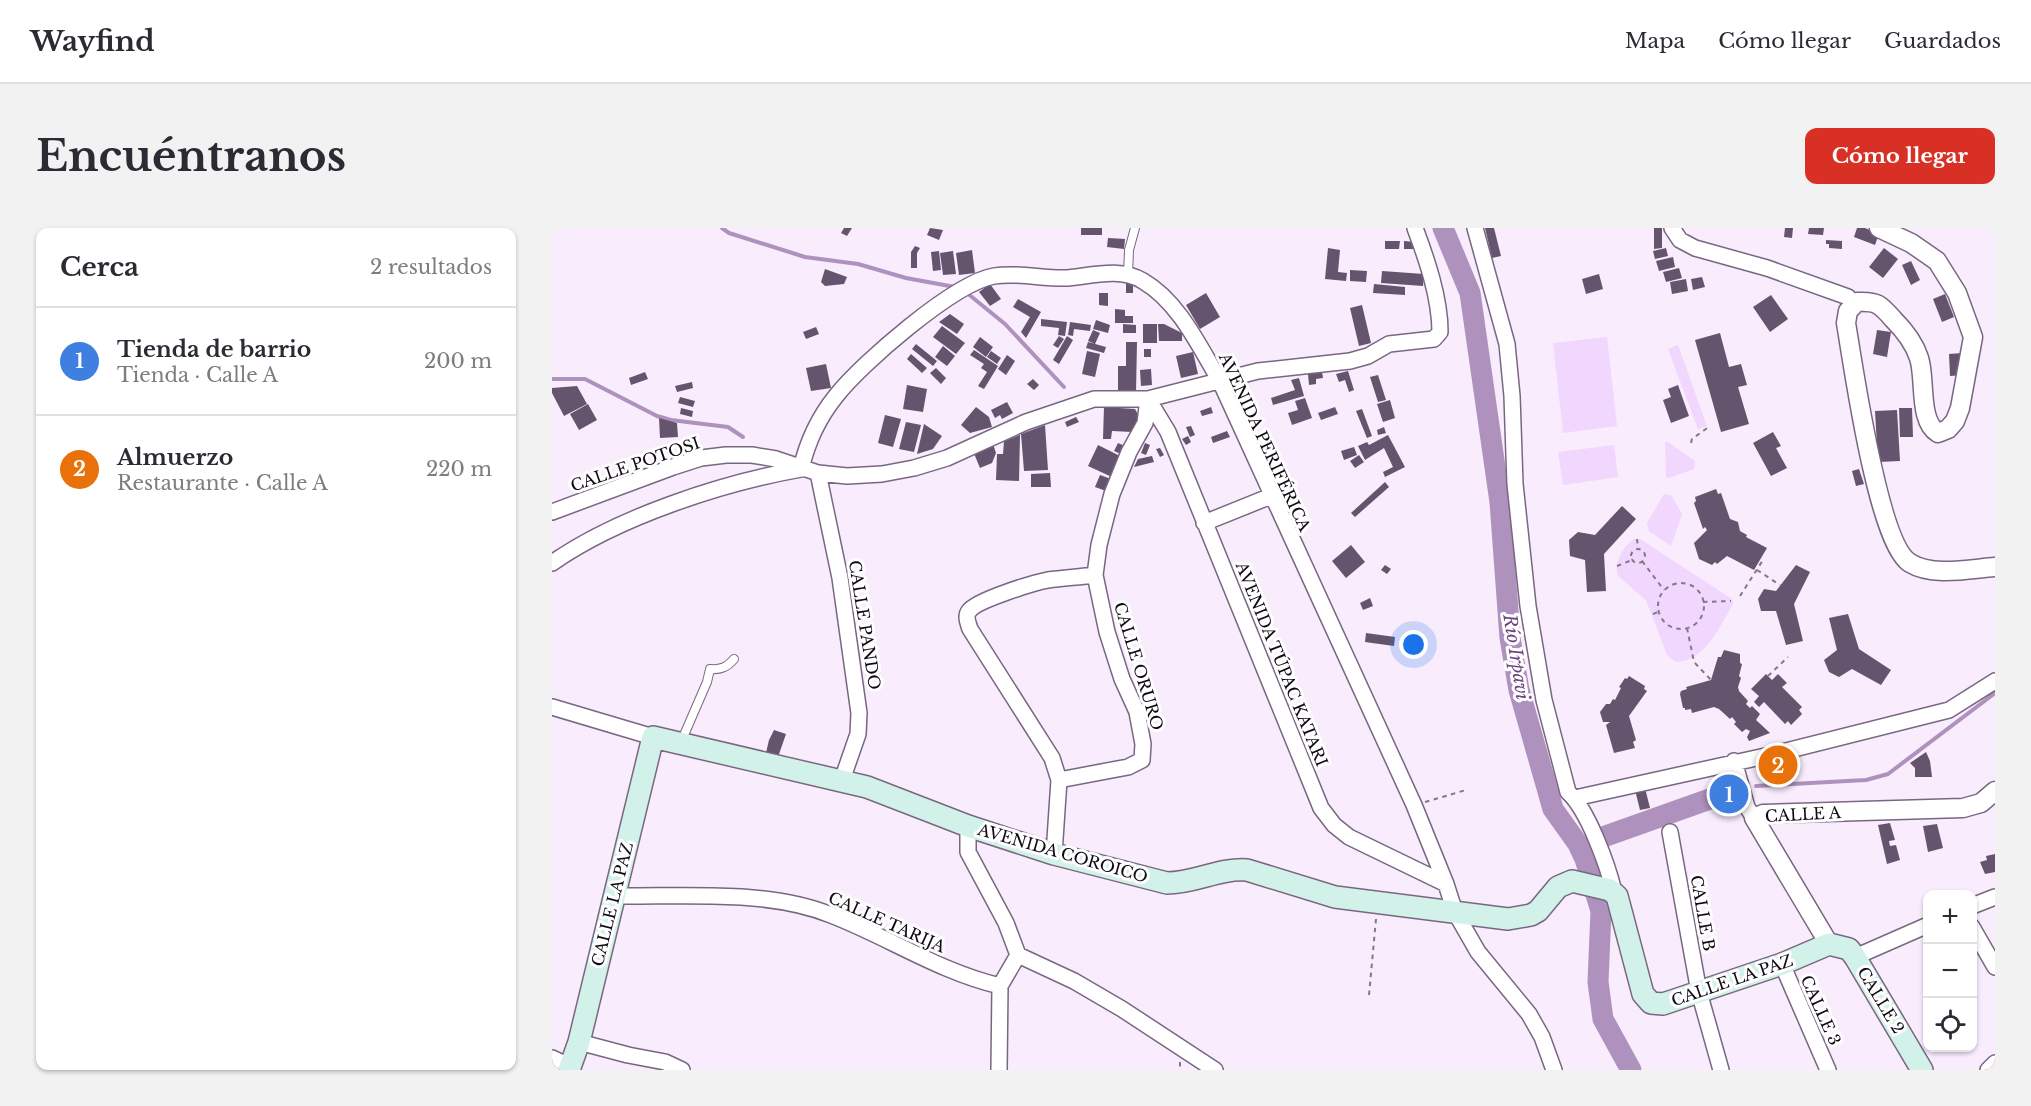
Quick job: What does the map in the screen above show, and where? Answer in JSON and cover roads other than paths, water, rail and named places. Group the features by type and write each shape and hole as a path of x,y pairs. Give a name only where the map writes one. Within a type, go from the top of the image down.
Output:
{"main road":[{"name":"AVENIDA COROICO","path":"653,737 867,787 968,826 1054,854 1167,883 1184,883 1232,869 1247,870 1335,897 1508,919 1524,918 1538,911 1557,887 1572,881 1610,891"},
{"name":"CALLE LA PAZ","path":"564,1065 579,1042 653,737"},
{"name":"CALLE LA PAZ","path":"1610,891 1643,994 1651,1003 1663,1004 1782,964 1828,944"},
{"name":"CALLE 2","path":"1828,944 1849,949 1855,957 1922,1070"}],"street":[{"name":"CALLE POTOSI","path":"552,512 701,458 752,455 776,459 818,474 847,476 882,474 914,468 947,458 1026,422 1094,399 1148,399 1258,371 1350,361 1368,356 1389,344 1434,339 1440,332 1440,322 1431,279 1415,228"},
{"path":"1475,228 1507,344 1512,396 1515,484 1528,606 1544,700 1568,792 1575,798 1607,865 1610,891"},
{"path":"1672,228 1680,240 1695,248 1767,268 1848,297"},
{"path":"1879,228 1911,243 1937,261 1957,292 1973,337 1960,408 1955,421 1948,429 1938,433 1932,429 1927,420 1919,359 1911,339 1881,307 1872,301 1857,302 1848,311 1846,323 1877,489 1899,550 1907,562 1922,569 1939,570 1995,567"},
{"name":"AVENIDA PERIFÉRICA","path":"801,469 818,422 836,395 896,339 948,297 962,289 993,276 1058,278 1109,273 1128,275 1150,286 1172,308 1189,330 1220,381 1414,805 1455,912 1478,952 1529,1014 1542,1037 1554,1070"},
{"name":"AVENIDA TÚPAC KATARI","path":"1148,399 1168,432 1321,808 1334,825 1349,837 1446,884"},
{"name":"CALLE ORURO","path":"1059,780 1137,764 1142,760 1144,753 1137,712 1122,679 1107,632 1095,575 1099,546 1112,494 1129,452 1145,423 1148,399"},
{"path":"552,563 612,530 671,505 771,474 801,469"},
{"name":"CALLE PANDO","path":"818,474 840,578 860,713 858,734 842,780"},
{"path":"1204,523 1272,495"},
{"path":"1054,854 1059,780 1053,758 970,628 966,618 970,610 978,604 1021,588 1053,579 1095,575"},
{"path":"1575,798 1734,761 1770,755 1949,710 1959,696 1995,681"},
{"path":"552,706 653,737"},
{"path":"1734,761 1747,807 1754,818"},
{"name":"CALLE A","path":"1828,944 1754,818 1763,814 1963,808 1981,803 1995,791"},
{"path":"968,826 968,852 1006,923 1018,956 1093,993 1215,1070"},
{"name":"CALLE B","path":"1670,832 1699,992 1721,1070"},
{"name":"CALLE TARIJA","path":"613,896 724,897 767,900 803,906 831,914 905,950 984,982 1000,986"},
{"path":"1977,904 1995,897"},
{"path":"1855,957 1923,927"},
{"path":"1977,936 1995,967"},
{"path":"999,1070 1000,986 1018,956"},
{"name":"CALLE 3","path":"1782,964 1828,1070"},
{"path":"579,1042 664,1062 682,1070"},
{"path":"1989,1070 1995,1063"}],"lane":[{"path":"1128,275 1129,250 1135,228"},
{"path":"680,743 707,682 710,669 720,670 734,659"}],"waterway":[{"path":"722,228 729,233 805,257 858,264 906,278 955,287"},
{"name":"Río Irpavi","path":"1443,228 1470,293 1500,502 1510,638 1519,690 1553,809 1578,844 1601,911 1598,982 1603,1019 1631,1070"},
{"path":"967,293 1005,324 1064,387"},
{"path":"552,379 585,379 657,416 671,420 728,427 743,437"},
{"path":"1756,786 1866,780 1888,774 1995,693"},
{"path":"1603,837 1721,795"}],"place":[{"name":"Almuerzo","path":"1778,765"},
{"name":"Tienda de barrio","path":"1729,794"}]}
